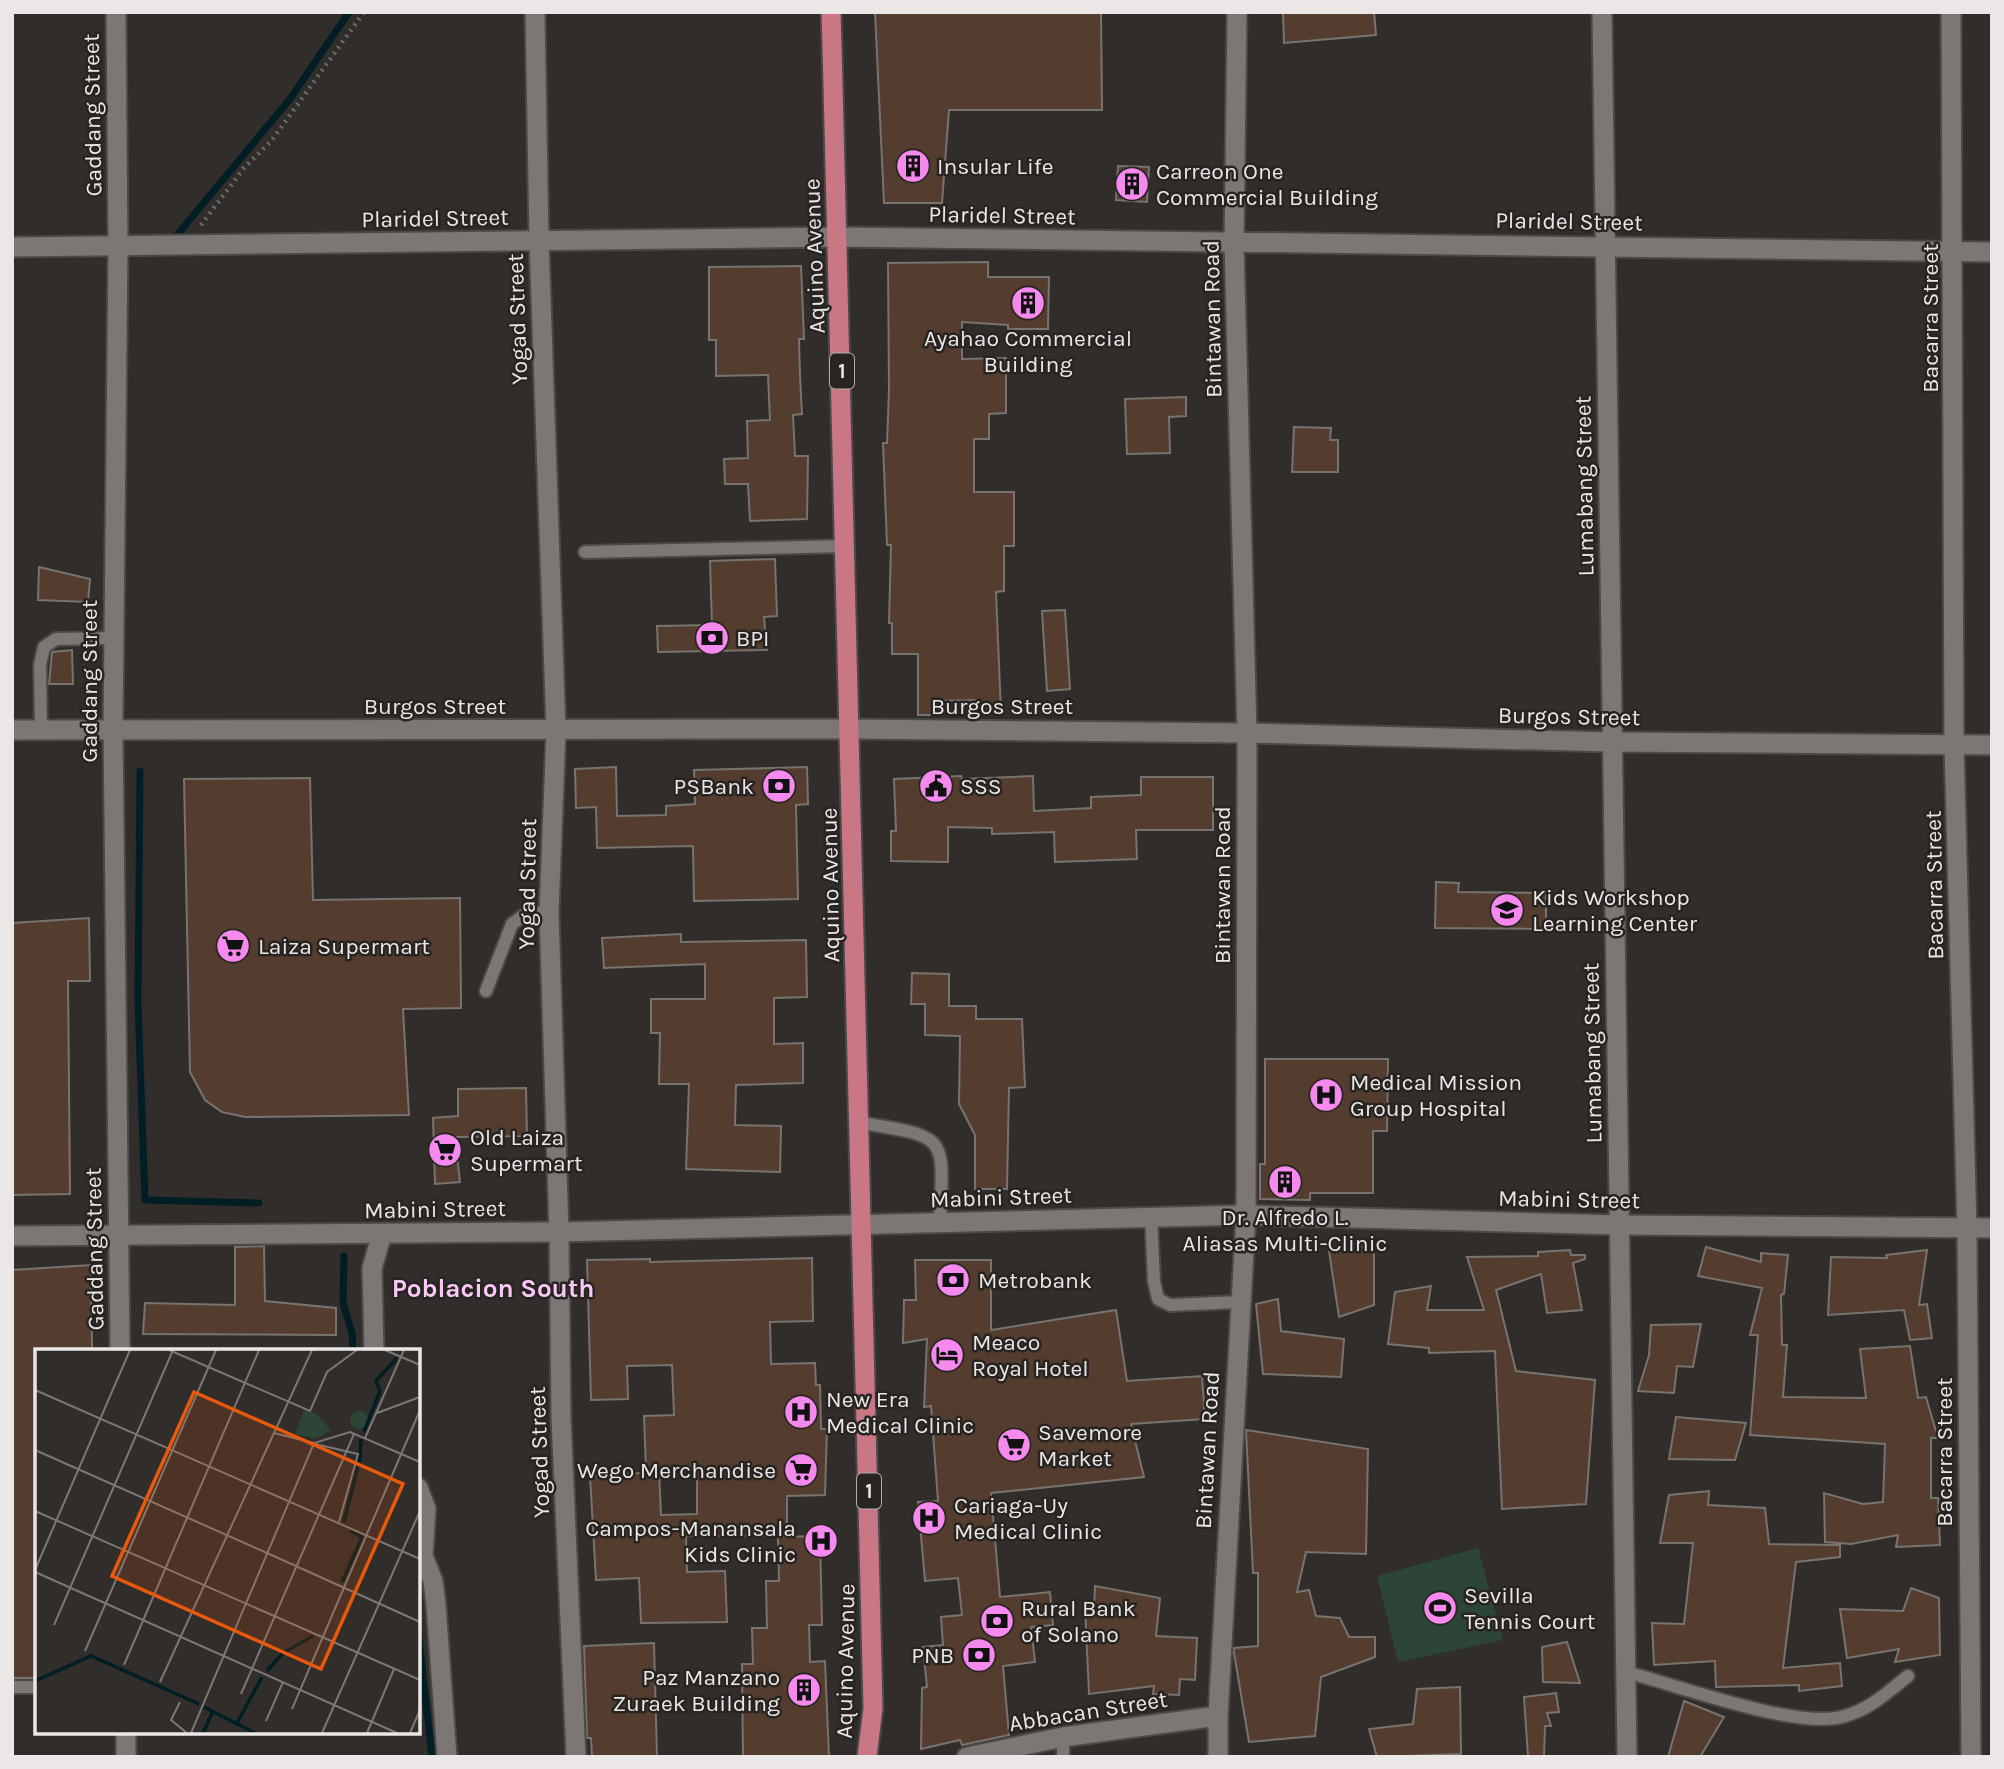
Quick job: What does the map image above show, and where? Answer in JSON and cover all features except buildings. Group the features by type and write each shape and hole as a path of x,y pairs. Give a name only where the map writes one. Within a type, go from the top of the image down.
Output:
{"main road":[{"name":"Aquino Avenue","path":"831,12 848,546 849,729 861,1123 873,1708 867,1757"}],"street":[{"name":"Gaddang Street","path":"116,12 118,247 113,729 120,1349"},
{"name":"Yogad Street","path":"535,12 539,241 556,731 549,912 559,1232 561,1417 576,1757"},
{"name":"Bintawan Road","path":"1218,1757 1239,1302 1246,1215 1247,733 1234,243 1237,12"},
{"name":"Lumabang Street","path":"1602,12 1627,1757"},
{"name":"Bacarra Street","path":"1951,12 1954,745 1967,1228 1970,1757"},
{"name":"Plaridel Street","path":"12,247 838,237 1605,245 1992,253"},
{"name":"Burgos Street","path":"12,730 849,729 1247,733 1612,742 1992,745"},
{"name":"Mabini Street","path":"12,1236 559,1232 1246,1215 1619,1225 1992,1228"},
{"path":"374,1349 372,1268 382,1234"},
{"path":"420,1493 426,1509 421,1557 433,1581 447,1757"},
{"name":"Abbacan Street","path":"967,1757 1063,1747 1218,1716"},
{"path":"126,1734 126,1757"}],"lane":[{"path":"585,552 848,546"},
{"path":"41,730 40,665 44,647 56,639 114,638"},
{"path":"486,991 512,925 524,915 549,912"},
{"path":"861,1123 918,1132 934,1142 942,1159 940,1224"},
{"path":"1151,1216 1154,1281 1158,1299 1170,1305 1239,1302"},
{"path":"1626,1672 1785,1716 1819,1720 1844,1717 1873,1704 1908,1676"},
{"path":"12,1687 35,1687"}],"path":[{"path":"185,246 244,167 272,140 364,12"}],"green space":[{"name":"Sevilla Tennis Court","path":"1478,1548 1503,1640 1398,1662 1377,1576"}],"waterway":[{"path":"172,241 290,99 349,12"},
{"path":"140,771 138,1003 145,1200 259,1203"},
{"path":"344,1256 343,1303 352,1333 353,1349"},
{"path":"420,1649 432,1757"}],"place":[{"name":"Insular Life","path":"913,166"},
{"name":"Carreon One Commercial Building","path":"1132,184"},
{"name":"Ayahao Commercial Building","path":"1028,303"},
{"name":"BPI","path":"712,638"},
{"name":"PSBank","path":"779,786"},
{"name":"SSS","path":"936,786"},
{"name":"Kids Workshop Learning Center","path":"1507,910"},
{"name":"Laiza Supermart","path":"233,946"},
{"name":"Medical Mission Group Hospital","path":"1326,1095"},
{"name":"Old Laiza Supermart","path":"445,1150"},
{"name":"Dr. Alfredo L. Aliasas Multi-Clinic","path":"1285,1182"},
{"name":"Metrobank","path":"953,1280"},
{"name":"Meaco Royal Hotel","path":"947,1355"},
{"name":"New Era Medical Clinic","path":"801,1412"},
{"name":"Savemore Market","path":"1014,1445"},
{"name":"Wego Merchandise","path":"801,1470"},
{"name":"Cariaga-Uy Medical Clinic","path":"929,1518"},
{"name":"Campos-Manansala Kids Clinic","path":"821,1541"},
{"name":"Sevilla Tennis Court","path":"1440,1608"},
{"name":"Rural Bank of Solano","path":"997,1621"},
{"name":"PNB","path":"979,1655"},
{"name":"Paz Manzano Zuraek Building","path":"804,1690"}],"district":[{"name":"Poblacion South","path":"493,1288"}]}
